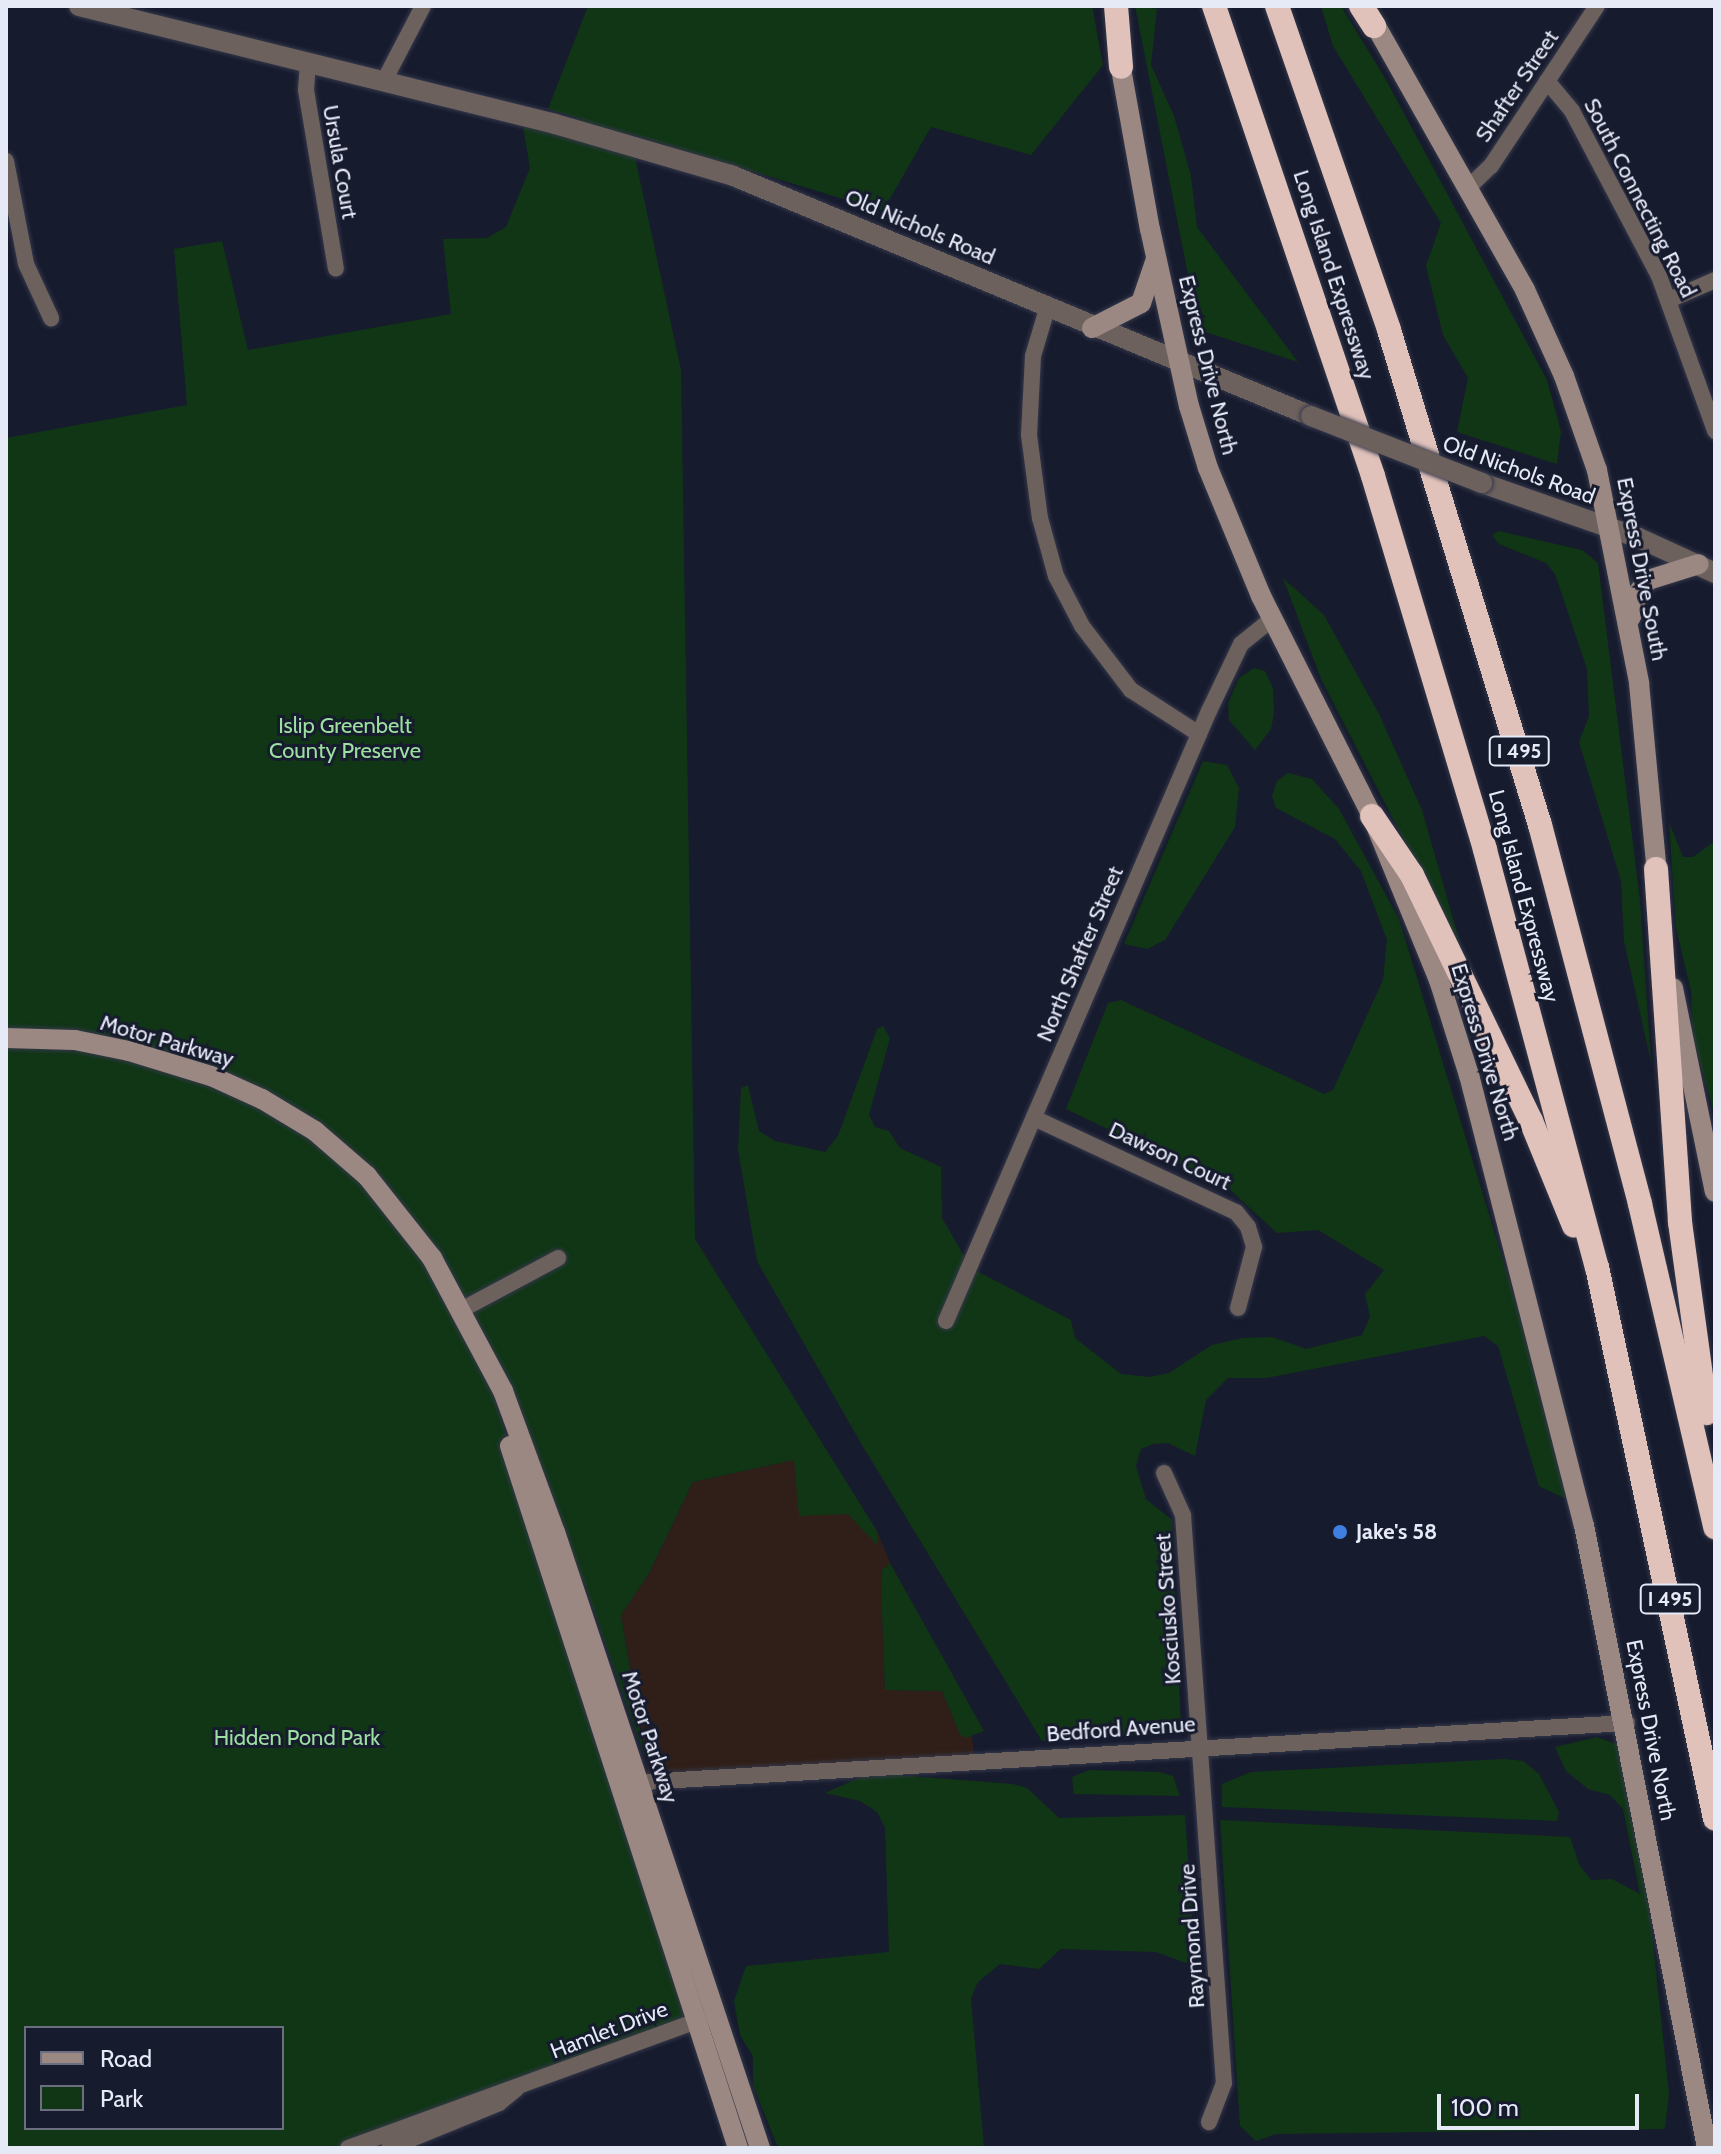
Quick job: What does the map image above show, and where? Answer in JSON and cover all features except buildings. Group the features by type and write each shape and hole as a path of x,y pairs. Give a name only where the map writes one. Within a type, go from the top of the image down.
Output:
{"highway":[{"path":"1116,6 1121,67"},
{"name":"Long Island Expressway","path":"1214,6 1299,249 1402,568 1481,837 1597,1267 1715,1819"},
{"name":"Long Island Expressway","path":"1277,6 1389,330 1540,825 1623,1137 1713,1518"},
{"path":"1372,816 1412,875 1531,1121 1568,1217 1597,1267"},
{"path":"1656,869 1682,1248 1714,1454 1713,1518"}],"main road":[{"name":"Express Drive North","path":"1109,6 1156,259 1179,363 1208,468 1272,619 1372,816 1435,968 1469,1075 1558,1413 1627,1723 1707,2148"},
{"name":"Express Drive South","path":"1367,13 1470,186 1553,349 1597,470 1630,621 1656,869 1689,1078 1715,1192"},
{"path":"1092,328 1141,303 1156,259"},
{"path":"1630,621 1637,594 1648,580 1668,570 1710,567"},
{"name":"Motor Parkway","path":"6,1038 75,1040 153,1057 236,1086 288,1114 341,1152 389,1199 463,1309 482,1346 560,1546 696,2021 738,2148"},
{"name":"Motor Parkway","path":"629,1783 716,2014 760,2148"}],"street":[{"name":"Old Nichols Road","path":"79,6 384,81 731,175 1092,328 1311,416 1710,567"},
{"path":"384,81 423,6"},
{"name":"Shafter Street","path":"1470,186 1491,166 1597,6"},
{"name":"Ursula Court","path":"308,62 306,90 336,269"},
{"name":"South Connecting Road","path":"1547,81 1572,111 1669,300 1715,431"},
{"path":"6,161 26,264 51,318"},
{"path":"1669,300 1715,280"},
{"path":"1047,309 1033,356 1029,435 1034,491 1056,576 1082,626 1131,690 1199,734"},
{"name":"North Shafter Street","path":"946,1321 1199,734 1241,644 1272,619"},
{"name":"Dawson Court","path":"1034,1118 1236,1212 1248,1227 1254,1247 1238,1308"},
{"path":"463,1309 558,1258"},
{"name":"Kosciusko Street","path":"1164,1473 1183,1515 1200,1745"},
{"name":"Bedford Avenue","path":"629,1783 1200,1745 1627,1723"},
{"name":"Raymond Drive","path":"1200,1745 1224,2083 1209,2122"},
{"name":"Hamlet Drive","path":"348,2148 496,2090 518,2088 716,2014"},
{"name":"Hamlet Drive","path":"389,2148 499,2103 518,2088"}],"shaded area":[{"path":"794,1460 877,1543 877,1531 890,1563 882,1570 881,1588 885,1690 942,1691 960,1735 972,1736 974,1756 649,1775 621,1615 648,1575 693,1482"}],"green space":[{"path":"588,6 1092,6 1103,65 1031,155 931,127 883,211 630,134 681,370 695,1239 877,1531 877,1545 848,1514 799,1516 794,1460 693,1482 648,1575 621,1615 645,1758 582,1577 577,1594 503,1391 493,1394 696,2021 348,2148 6,2148 6,438 187,405 174,249 222,241 248,350 451,314 443,239 487,238 506,227 530,168 520,109 587,121 548,109"},
{"path":"1135,6 1157,9 1151,65 1174,116 1191,176 1197,227 1298,362 1199,330"},
{"path":"1321,6 1341,6 1385,78 1547,380 1561,432 1557,464 1457,432 1468,378 1443,335 1426,266 1441,223 1333,46"},
{"path":"1499,531 1582,550 1598,563 1640,900 1651,1062 1624,941 1621,881 1579,742 1589,716 1587,669 1555,574 1546,563 1499,544 1492,535"},
{"path":"1283,578 1324,615 1379,714 1422,810 1464,957 1321,679"},
{"path":"1254,668 1265,671 1273,688 1274,714 1271,729 1255,750 1229,720 1228,703 1239,678"},
{"path":"1203,761 1227,765 1239,788 1235,827 1165,940 1147,949 1124,944"},
{"path":"1288,773 1312,779 1339,809 1399,919 1517,1306 1566,1499 1539,1486 1498,1346 1484,1336 1266,1378 1228,1378 1206,1400 1195,1456 1168,1443 1153,1444 1141,1449 1136,1466 1146,1499 1172,1520 1181,1727 1170,1733 1042,1741 862,1445 757,1261 738,1150 741,1088 748,1085 759,1131 775,1141 825,1152 838,1136 877,1029 883,1026 890,1038 869,1115 875,1127 889,1131 900,1148 941,1167 942,1218 971,1268 1071,1320 1075,1338 1121,1374 1150,1377 1169,1373 1212,1345 1243,1338 1272,1337 1306,1349 1362,1335 1370,1317 1365,1294 1384,1270 1318,1230 1277,1233 1226,1186 1066,1109 1108,1003 1121,1000 1324,1094 1333,1090 1383,980 1387,940 1361,871 1335,839 1276,808 1272,796 1277,781"},
{"path":"1669,822 1683,857 1693,857 1715,841 1715,1116 1693,1039 1691,991 1676,928"},
{"path":"890,1563 984,1731 966,1738 960,1735 942,1691 885,1690 881,1588 882,1570"},
{"path":"1597,1737 1624,1747 1625,1787 1649,1904 1669,2094 1665,2129 1276,2134 1256,2141 1240,2126 1220,1820 1570,1837 1579,1864 1591,1880 1612,1879 1640,1894 1623,1809 1610,1795 1588,1789 1566,1771 1555,1747"},
{"path":"1505,1759 1523,1761 1539,1774 1559,1812 1557,1821 1222,1807 1222,1784 1251,1772"},
{"path":"1089,1770 1159,1772 1173,1776 1180,1796 1074,1794 1072,1777"},
{"path":"870,1773 1013,1784 1027,1788 1059,1818 1185,1815 1195,1956 1186,1963 1156,1952 1061,1949 1039,1969 1000,1964 978,1982 971,1998 984,2148 778,2148 753,2085 753,2056 740,2035 734,2001 746,1966 889,1952 885,1828 877,1812 860,1801 825,1793"}],"place":[{"name":"Jake's 58","path":"1340,1532"}],"park label":[{"name":"Islip Greenbelt County Preserve","path":"345,738"},
{"name":"Hidden Pond Park","path":"297,1738"}]}
